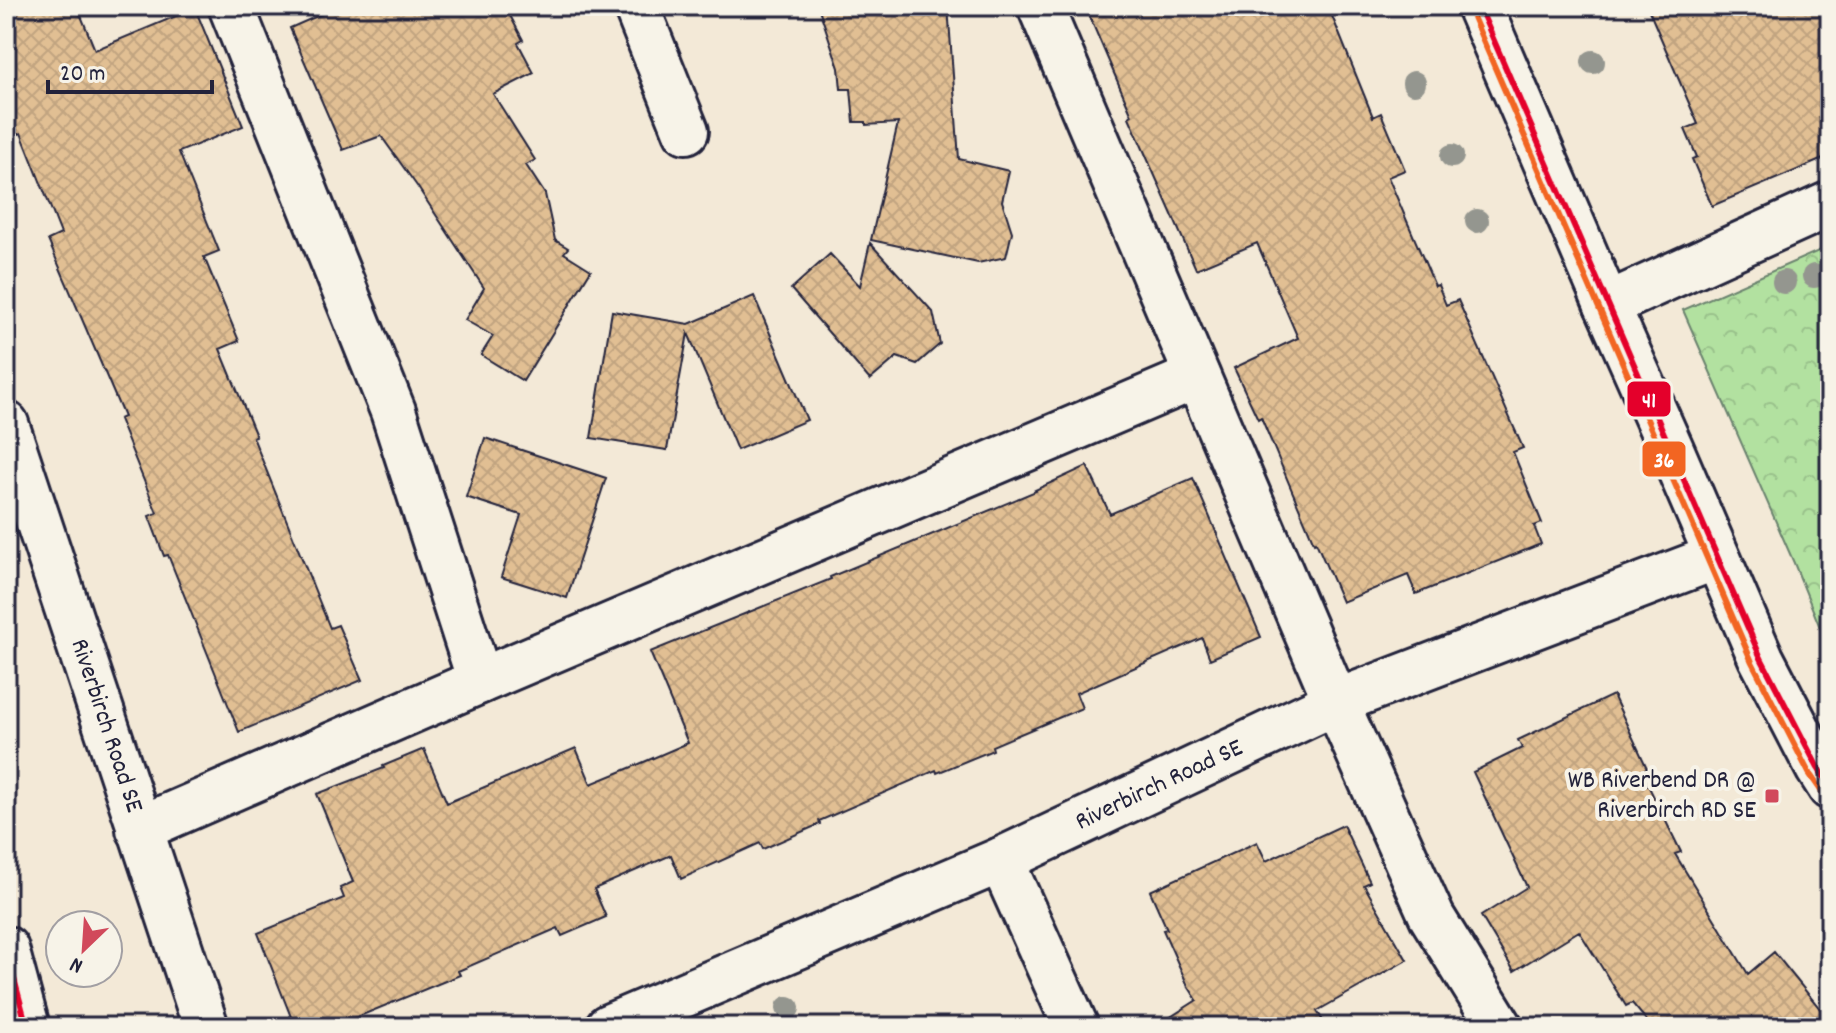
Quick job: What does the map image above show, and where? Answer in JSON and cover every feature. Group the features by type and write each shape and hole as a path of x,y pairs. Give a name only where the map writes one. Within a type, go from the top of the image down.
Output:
{"main road":[{"path":"231,6 393,411 480,681"},
{"path":"636,6 686,131"},
{"path":"1040,6 1336,702 1432,917 1500,1027"},
{"path":"1479,6 1761,658 1830,787"},
{"path":"1607,305 1830,204"},
{"path":"139,829 1197,376"},
{"name":"Riverbirch Road SE","path":"6,424 206,1027"},
{"name":"Riverbirch Road SE","path":"608,1027 1001,860 1336,702 1716,557"},
{"path":"1001,860 1076,1027"},
{"path":"6,949 27,1027"}],"green space":[{"path":"1830,246 1830,652 1683,310"}],"building":[{"path":"6,6 77,6 95,50 195,8 243,126 179,152 219,251 204,257 239,341 220,349 330,628 338,625 362,680 239,732 168,555 164,556 149,516 157,513 119,419 124,417 48,240 61,234 21,133 6,139"},
{"path":"340,6 505,6 523,40 518,43 534,73 493,94 535,160 526,165 545,194 555,240 568,248 564,253 591,270 523,381 481,355 493,336 465,320 484,288 381,136 343,150 290,28"},
{"path":"818,6 948,6 959,159 1009,171 1002,201 1012,232 1006,257 978,263 871,240 898,123 866,125 866,122 854,122 851,89 841,89 839,68"},
{"path":"1085,6 1328,6 1373,117 1381,113 1405,170 1388,177 1435,286 1438,285 1446,305 1458,300 1523,448 1513,452 1542,523 1534,526 1541,544 1416,594 1408,575 1342,602 1261,417 1258,419 1234,368 1298,338 1257,243 1196,269 1129,117 1132,115"},
{"path":"1647,6 1830,6 1830,156 1712,206 1692,159 1697,157 1685,129 1698,124"},
{"path":"870,243 933,312 940,344 917,364 897,357 870,380 791,289 830,254 860,286"},
{"path":"754,296 807,420 737,450 688,333 667,450 591,438 612,311 689,324"},
{"path":"485,438 606,478 567,598 501,577 521,515 466,497"},
{"path":"1087,466 1110,514 1193,478 1261,637 1210,659 1202,638 1076,693 1082,708 992,746 993,750 937,773 936,770 819,821 820,824 763,849 760,843 681,879 671,855 594,889 606,917 562,936 558,928 458,971 460,975 333,1027 295,1027 258,933 344,898 340,888 353,882 317,794 424,749 447,803 576,748 591,784 637,765 688,743 650,652 831,579"},
{"path":"1613,695 1647,768 1641,771 1681,852 1675,854 1748,974 1774,952 1830,1021 1830,1027 1652,1027 1632,1003 1626,1006 1579,931 1514,971 1481,916 1527,887 1473,772 1522,748 1518,740"},
{"path":"1343,825 1370,882 1364,885 1407,960 1317,1011 1327,1027 1155,1027 1197,1000 1163,930 1167,929 1150,891 1257,842 1266,861"}],"transit line":[{"name":"41","path":"1479,6 1761,658 1830,787"},
{"name":"36","path":"1470,10 1752,662 1809,773 1822,792"},
{"name":"41","path":"6,949 27,1027"}],"place":[{"name":"WB Riverbend DR @ Riverbirch RD SE","path":"1772,796"}]}
